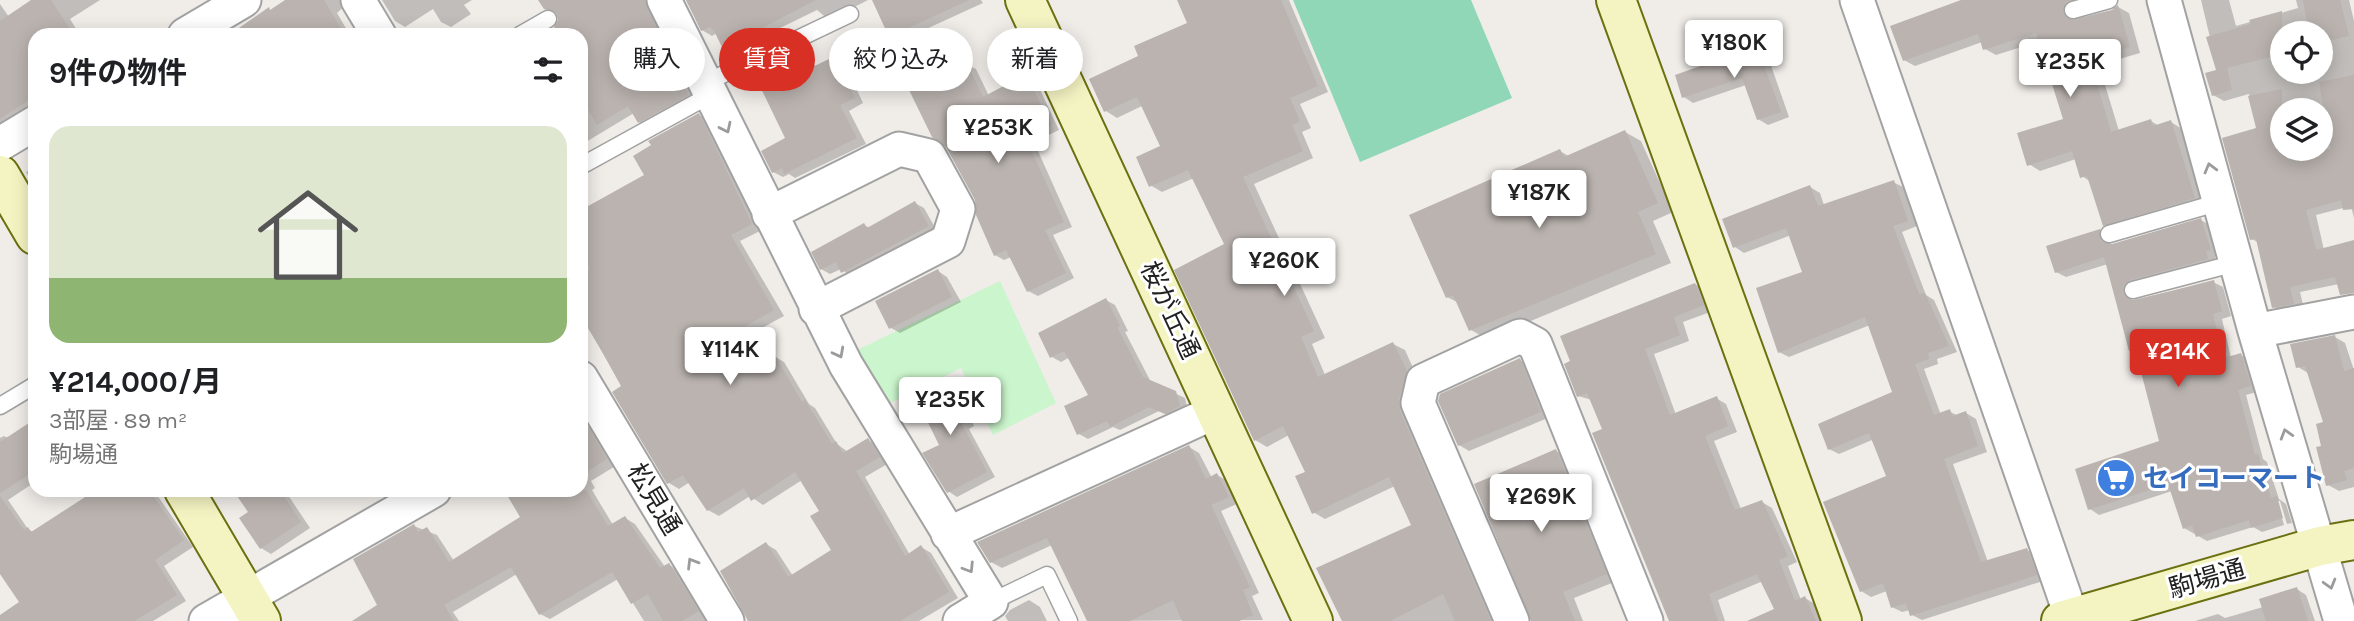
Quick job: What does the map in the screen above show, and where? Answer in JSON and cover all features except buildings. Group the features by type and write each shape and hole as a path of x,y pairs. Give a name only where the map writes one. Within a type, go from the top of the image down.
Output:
{"street":[{"path":"196,28 244,0"},
{"path":"358,0 375,28"},
{"path":"664,0 846,365 990,602 960,621"},
{"name":"桜が丘通","path":"1025,0 1313,621"},
{"path":"1616,0 1842,621"},
{"path":"1857,0 2066,619"},
{"path":"2164,0 2255,331 2337,543 2341,621"},
{"path":"0,144 28,127"},
{"path":"769,214 899,149 929,156 958,209 948,241 817,309"},
{"path":"0,175 28,223"},
{"path":"2255,331 2354,312"},
{"path":"1512,621 1418,403 1423,381 1520,336 1535,344 1646,621"},
{"name":"松見通","path":"588,399 727,621"},
{"path":"948,534 1217,411"},
{"path":"188,497 254,609"},
{"path":"206,621 254,609 423,497"},
{"name":"駒場通","path":"2066,619 2337,543"}],"lane":[{"path":"2073,10 2109,0"},
{"path":"588,162 708,89 850,14"},
{"path":"532,28 548,19"},
{"path":"2109,234 2220,202"},
{"path":"2133,290 2236,263"},
{"path":"0,406 28,389"},
{"path":"990,602 1047,575 1069,621"}],"green space":[{"path":"1293,0 1471,0 1512,98 1360,162"},
{"path":"1000,281 1056,403 993,435 961,368 882,407 851,353"}],"place":[{"name":"セイコーマート","path":"2116,478"}]}
